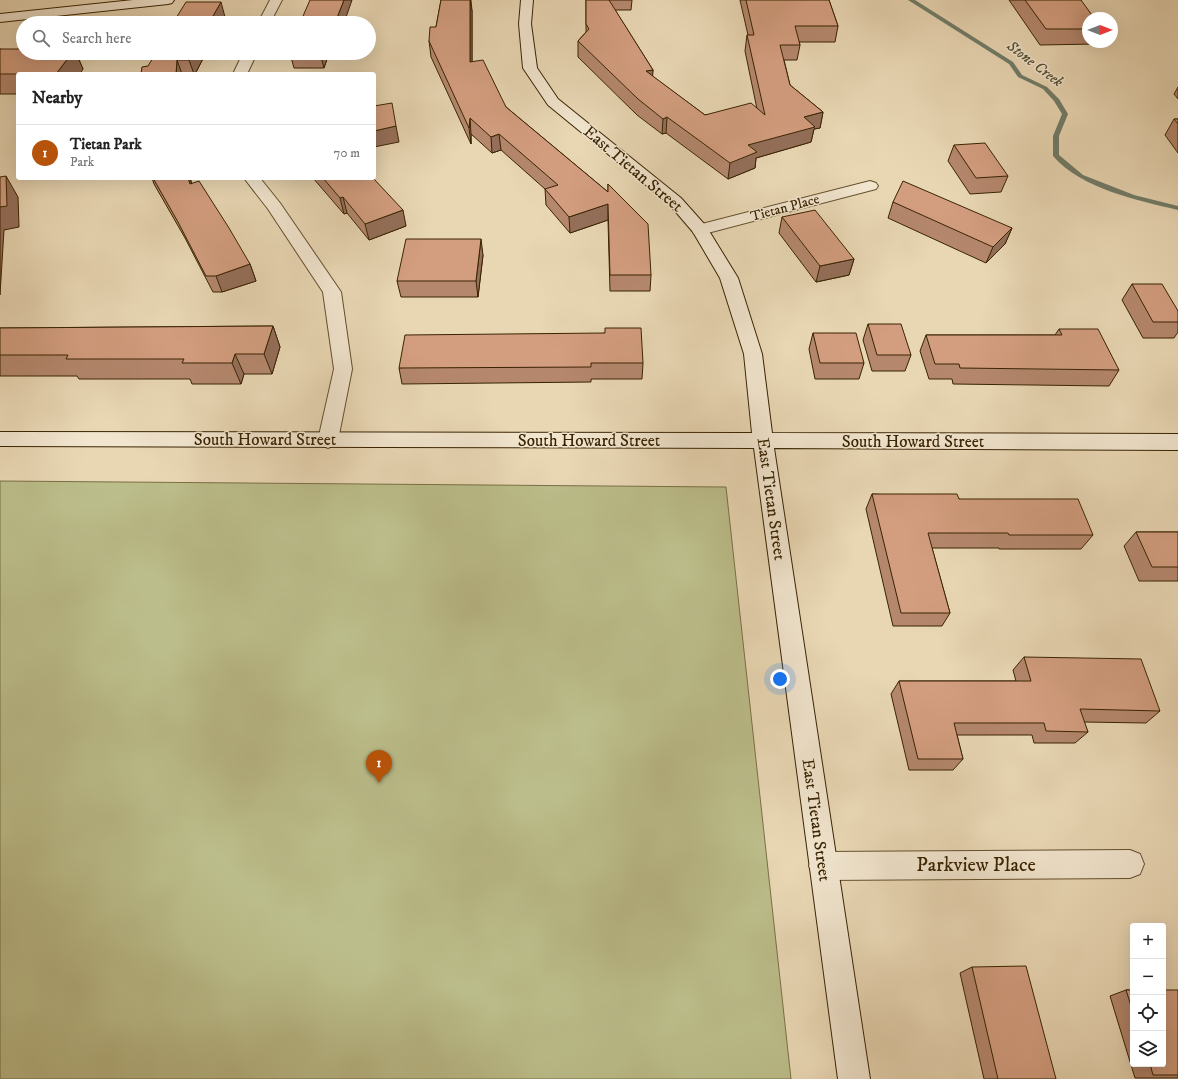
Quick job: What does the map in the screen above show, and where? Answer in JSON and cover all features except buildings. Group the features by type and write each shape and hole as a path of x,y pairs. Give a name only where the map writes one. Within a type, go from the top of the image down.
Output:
{"main road":[{"path":"19,16 168,0"},
{"path":"268,16 276,0"},
{"name":"East Tietan Street","path":"527,0 525,24 530,68 553,102 675,201 700,230 729,278 753,354 763,441 854,1079"},
{"path":"0,18 16,16"},
{"path":"241,72 247,60"},
{"path":"254,180 274,206 332,292 343,369 328,440"},
{"name":"Tietan Place","path":"700,230 870,186"},
{"name":"South Howard Street","path":"0,439 1178,442"},
{"name":"Parkview Place","path":"823,866 1130,864"}],"green space":[{"path":"0,481 726,487 791,1079 0,1079"}],"waterway":[{"name":"Stone Creek","path":"911,0 1011,63 1020,76 1045,88 1057,100 1065,114 1056,136 1056,156 1081,176 1132,197 1178,208"}],"place":[{"name":"Tietan Park","path":"379,783"}]}
